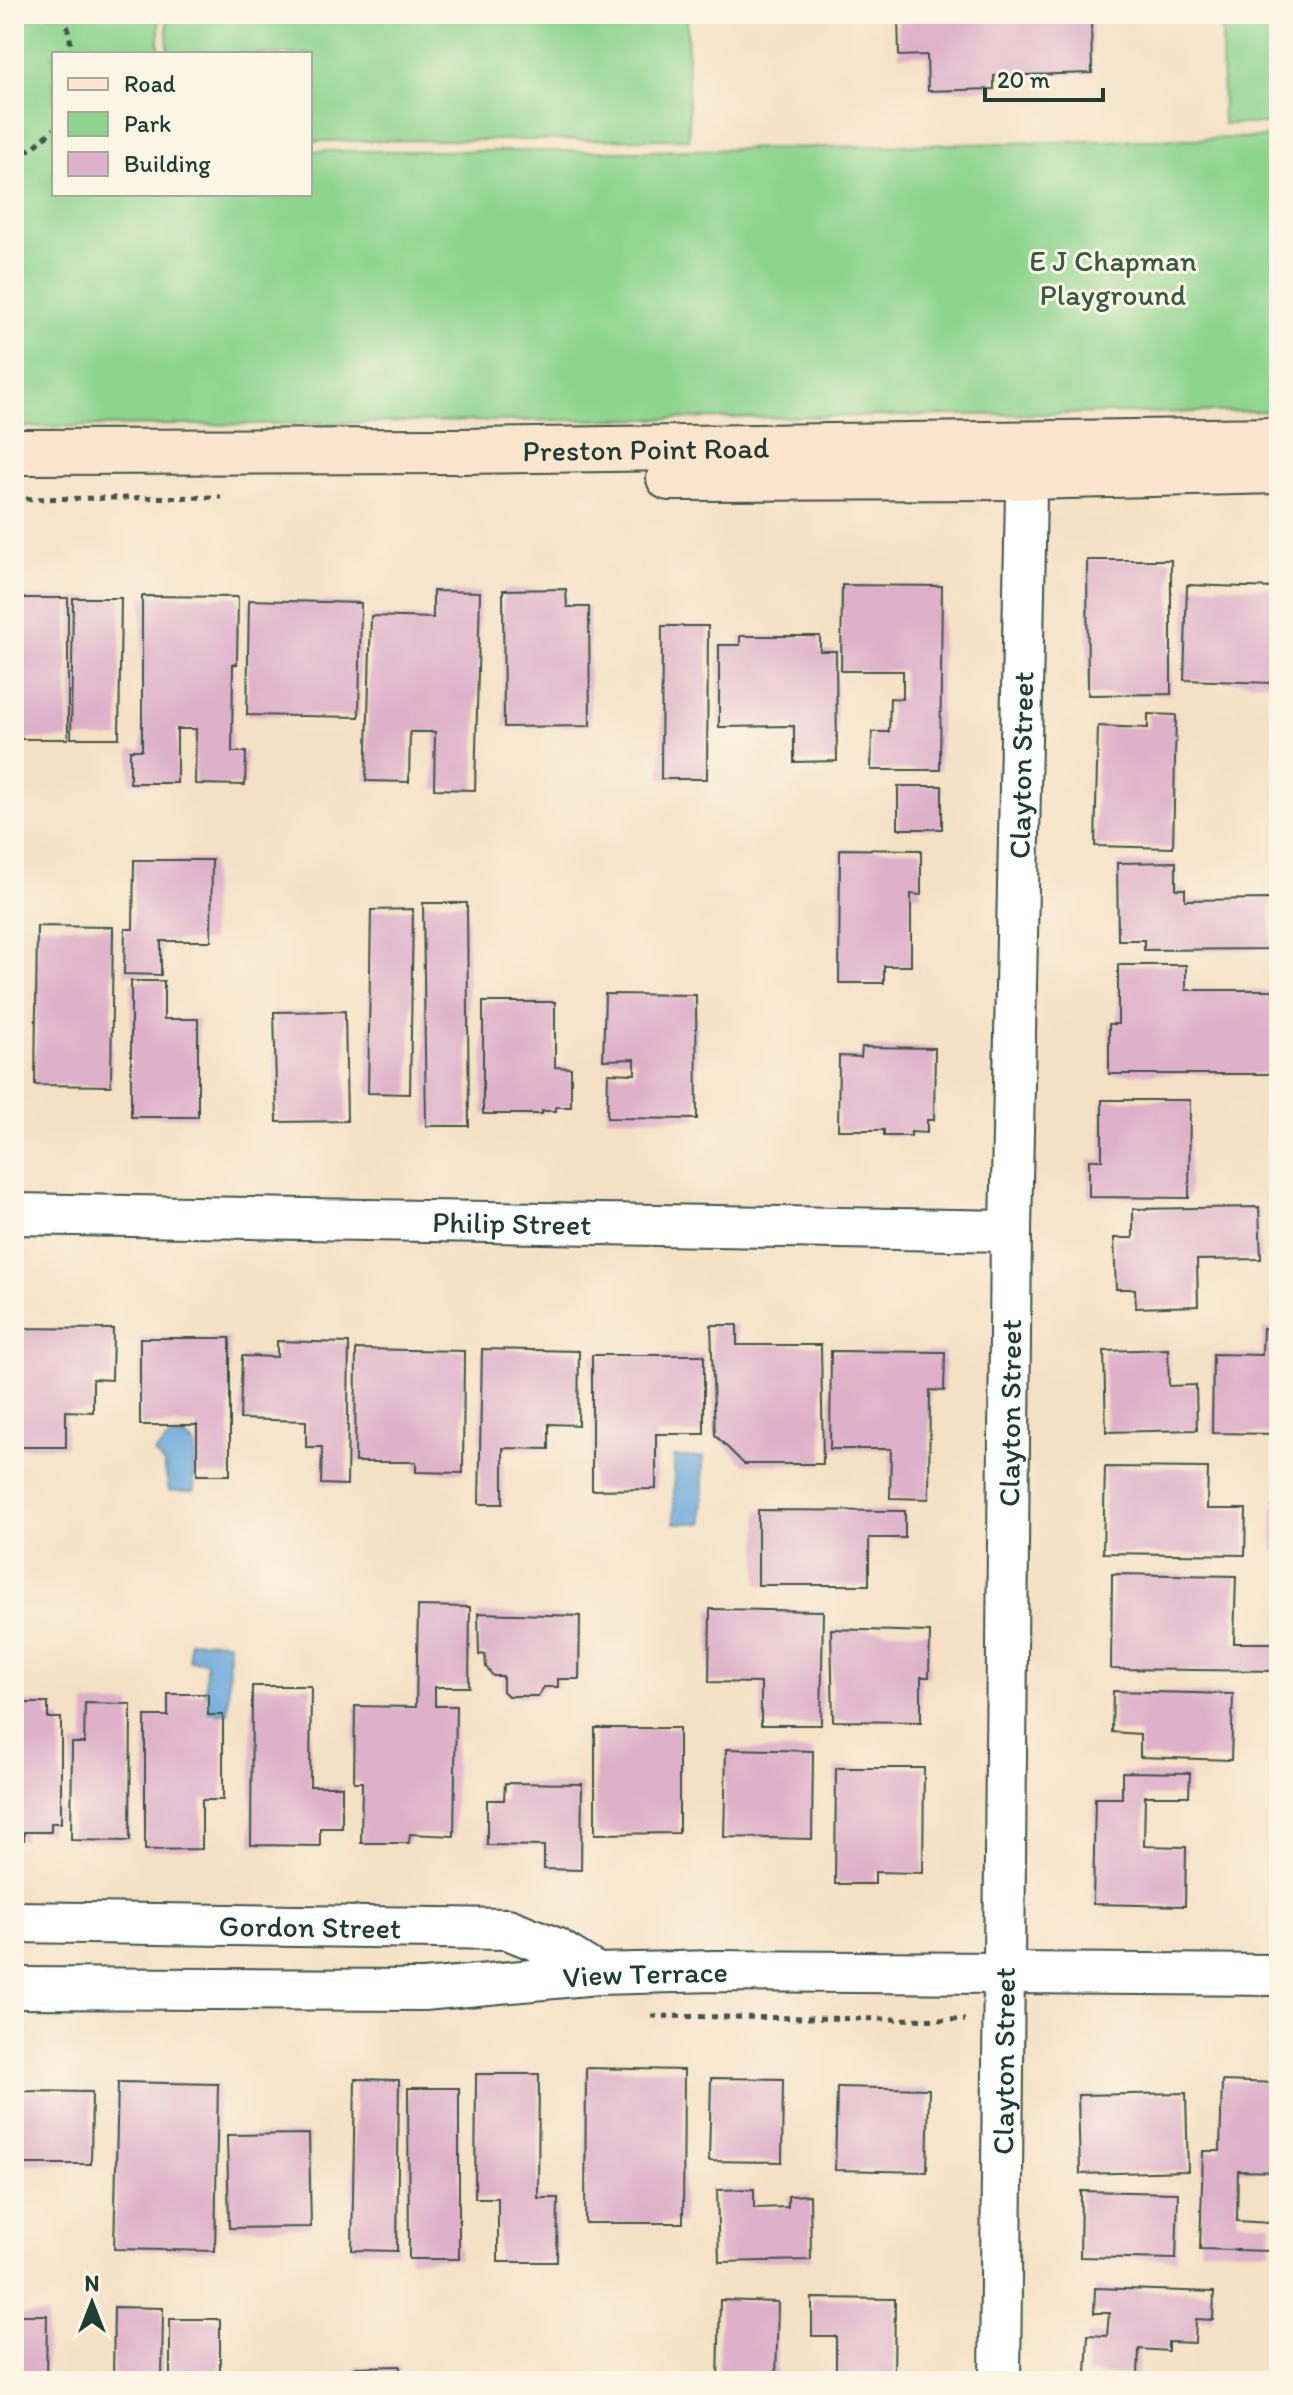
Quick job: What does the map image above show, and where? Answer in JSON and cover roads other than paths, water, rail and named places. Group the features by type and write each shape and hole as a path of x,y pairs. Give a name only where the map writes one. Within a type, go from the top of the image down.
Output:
{"main road":[{"name":"Preston Point Road","path":"14,481 1026,460 1279,440"},
{"name":"Preston Point Road","path":"14,452 427,452 1026,460 1279,471"}],"street":[{"name":"Clayton Street","path":"1000,2381 1011,1231 1026,460"},
{"name":"Philip Street","path":"14,1214 1011,1231"},
{"name":"Gordon Street","path":"14,1922 508,1929 555,1948 597,1974"},
{"name":"View Terrace","path":"14,1988 424,1990 597,1974 715,1971 1279,1975"}],"water":[{"path":"184,1436 195,1446 194,1491 169,1491 164,1464 154,1453 169,1438"},
{"path":"674,1457 703,1457 703,1523 674,1523"},
{"path":"189,1641 229,1642 228,1713 205,1713 206,1661 189,1660"}],"park label":[{"name":"E J Chapman Playground","path":"1113,277"}]}
